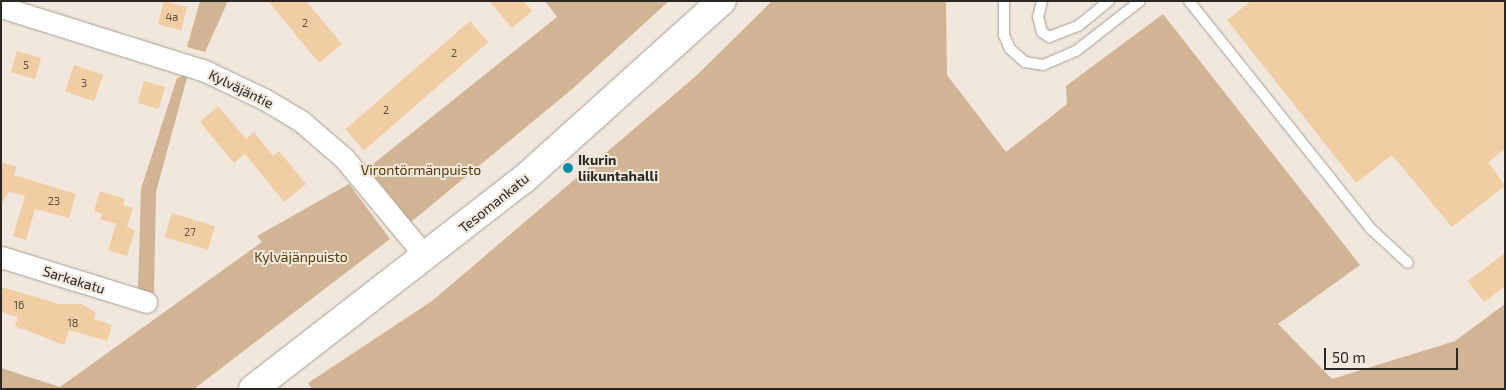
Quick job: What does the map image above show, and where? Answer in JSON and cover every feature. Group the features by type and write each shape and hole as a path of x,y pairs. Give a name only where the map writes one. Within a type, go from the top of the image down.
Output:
{"main road":[{"name":"Tesomankatu","path":"253,389 426,258 531,172 722,1"}],"street":[{"name":"Kylväjäntie","path":"1,7 205,71 264,99 301,121 344,158 426,258"},
{"name":"Sarkakatu","path":"1,257 146,302"}],"lane":[{"path":"1004,1 1004,35 1010,49 1025,62 1043,65 1076,51 1140,1"},
{"path":"1042,1 1038,17 1042,32 1049,37 1078,26 1109,1"},
{"path":"1189,1 1371,229 1408,264"}],"green space":[{"path":"200,1 228,1 205,52 187,47"},
{"name":"Virontörmänpuisto","path":"545,1 669,1 571,90 411,222 368,168 557,17"},
{"path":"772,1 946,1 947,75 1006,152 1067,104 1066,86 1163,14 1360,265 1278,324 1332,379 1455,341 1505,304 1505,389 312,389 308,383 432,301 696,76"},
{"path":"188,74 156,192 154,293 138,289 141,189 177,78"},
{"name":"Kylväjänpuisto","path":"349,184 390,239 194,389 1,389 1,368 60,387 262,242 257,236"}],"building":[{"path":"164,1 187,7 181,30 158,24"},
{"path":"268,1 306,1 342,44 319,63"},
{"path":"489,1 524,1 532,11 512,28"},
{"path":"1251,1 1505,1 1505,149 1488,162 1505,186 1452,227 1392,155 1356,183 1227,20"},
{"path":"470,21 488,42 364,150 345,129"},
{"path":"17,51 41,58 35,79 11,72"},
{"path":"74,65 103,75 94,102 65,91"},
{"path":"144,81 165,87 159,109 138,103"},
{"path":"218,106 246,139 254,132 273,156 279,151 306,184 284,202 245,154 234,163 200,122"},
{"path":"1,162 17,167 14,175 76,194 69,218 35,209 26,240 13,236 25,196 9,191 1,205"},
{"path":"100,191 125,199 123,205 133,208 127,227 135,230 127,256 108,250 116,224 100,219 102,214 94,211"},
{"path":"172,213 215,226 208,250 165,237"},
{"path":"1505,253 1505,286 1484,302 1468,281"},
{"path":"1,287 59,304 82,304 96,313 94,319 112,325 107,341 69,330 64,345 15,326 18,317 1,312"}],"place":[{"name":"Ikurin liikuntahalli","path":"568,168"}]}
